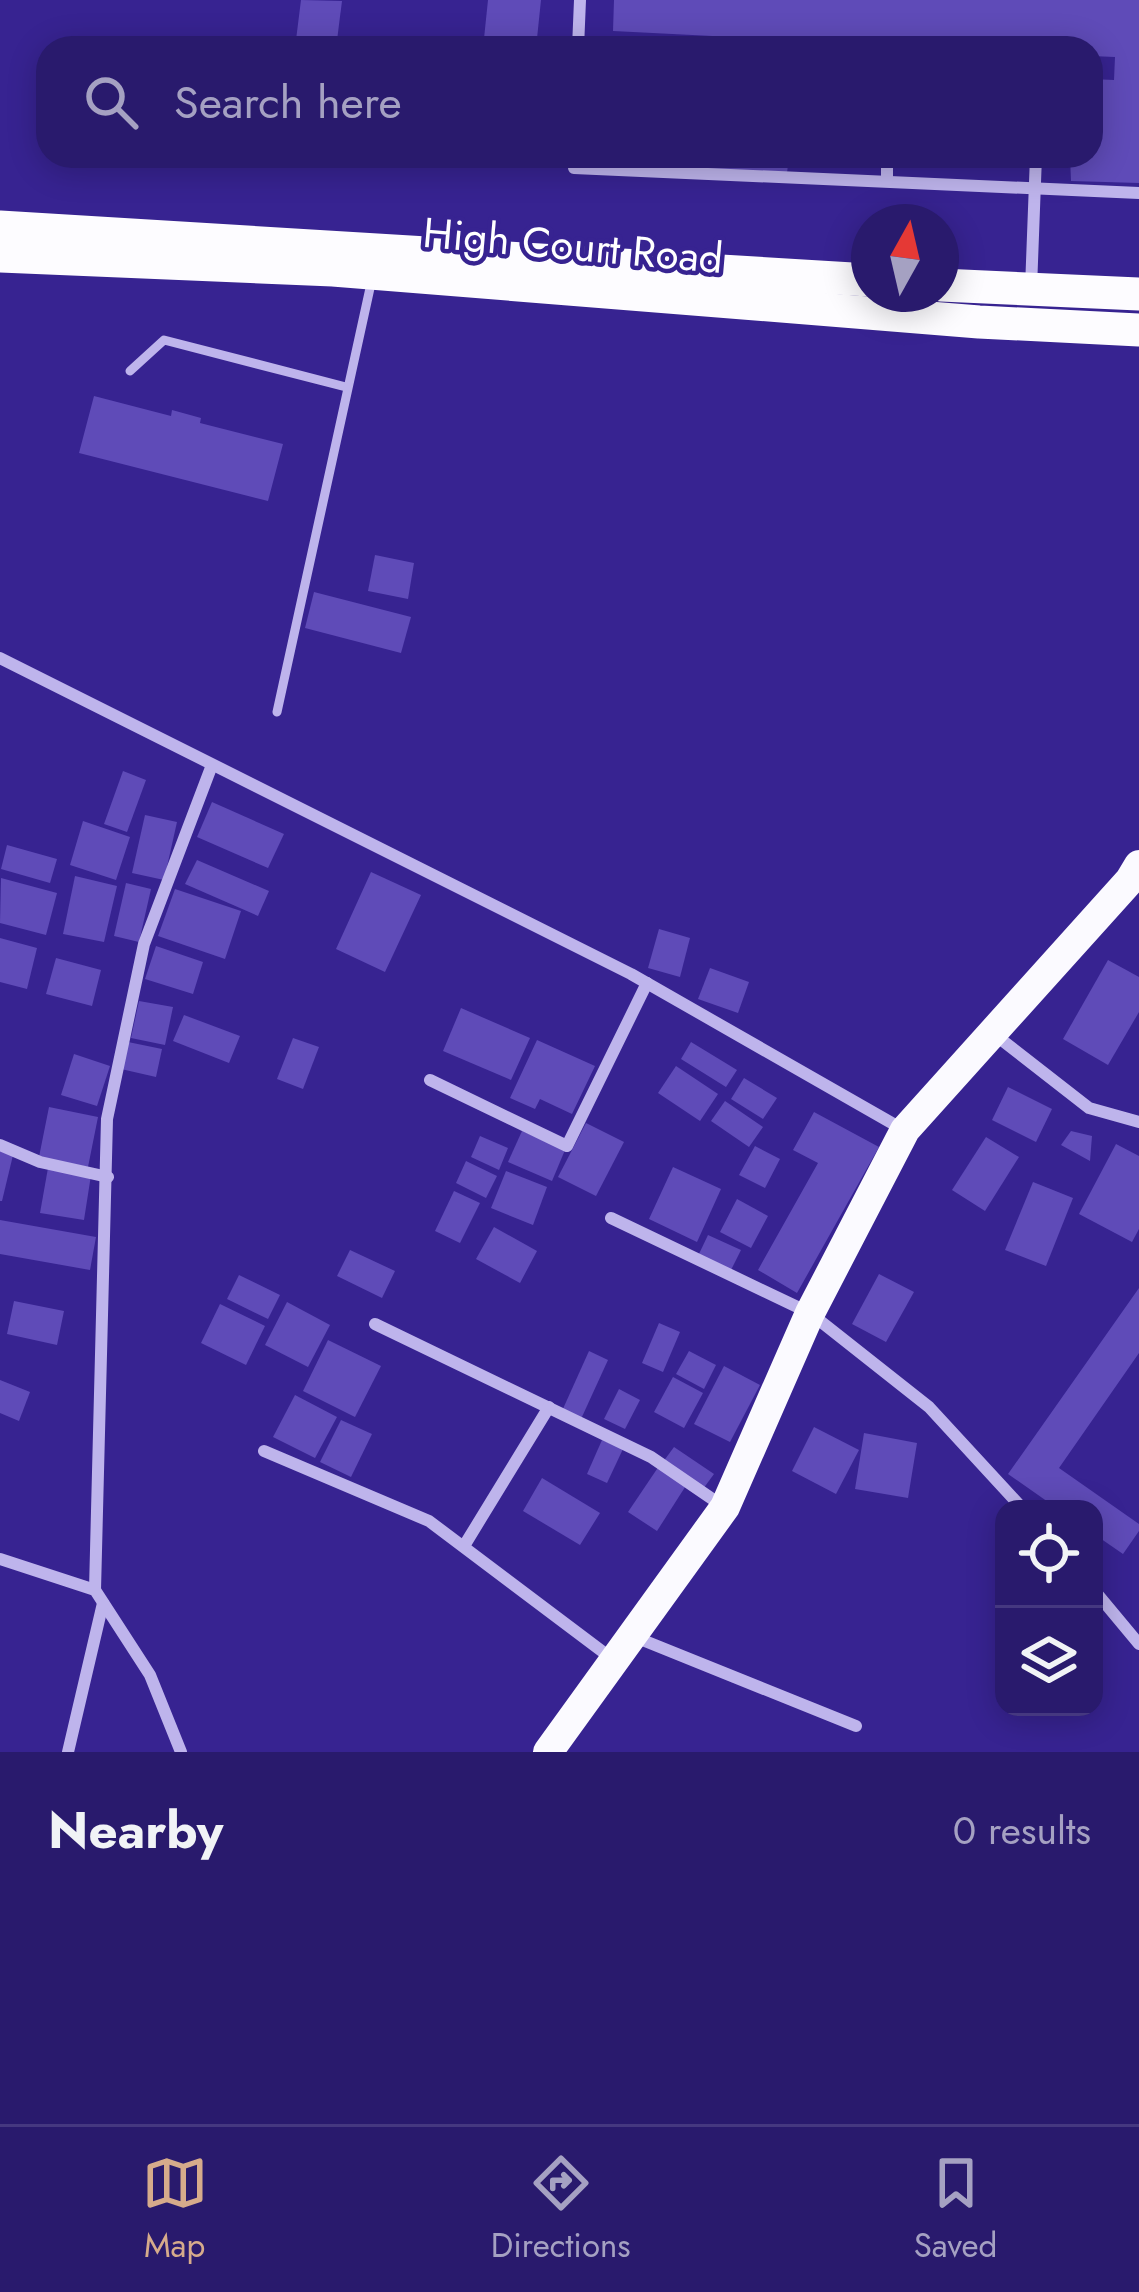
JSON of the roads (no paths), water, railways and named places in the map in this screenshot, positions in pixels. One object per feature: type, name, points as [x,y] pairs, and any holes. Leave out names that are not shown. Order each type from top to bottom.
[{"type":"highway","name":"High Court Road","points":[[0,227],[851,279]]},
{"type":"highway","name":"High Court Road","points":[[0,256],[373,274],[979,322],[1139,330]]},
{"type":"highway","points":[[959,286],[1139,294]]},
{"type":"main road","points":[[548,1752],[725,1508],[810,1313],[904,1130],[1136,874]]},
{"type":"street","points":[[578,36],[580,0]]},
{"type":"street","points":[[574,168],[1139,193]]},
{"type":"street","points":[[886,181],[887,168]]},
{"type":"street","points":[[1031,289],[1036,168]]},
{"type":"street","points":[[0,658],[647,982],[904,1130]]},
{"type":"street","points":[[68,1752],[99,1596],[107,1119],[144,944],[212,765]]},
{"type":"street","points":[[430,1080],[567,1146],[647,982]]},
{"type":"street","points":[[991,1031],[1089,1108],[1139,1122]]},
{"type":"street","points":[[0,1145],[40,1162],[108,1177]]},
{"type":"street","points":[[611,1218],[810,1313],[929,1407],[1015,1500]]},
{"type":"street","points":[[375,1324],[651,1456],[725,1508]]},
{"type":"street","points":[[464,1546],[549,1407]]},
{"type":"street","points":[[264,1451],[429,1521],[625,1649],[856,1726]]},
{"type":"street","points":[[0,1559],[99,1596],[150,1675],[181,1752]]},
{"type":"street","points":[[1103,1601],[1139,1644]]},
{"type":"lane","points":[[278,712],[373,274]]},
{"type":"lane","points":[[130,371],[164,340],[346,386]]}]
